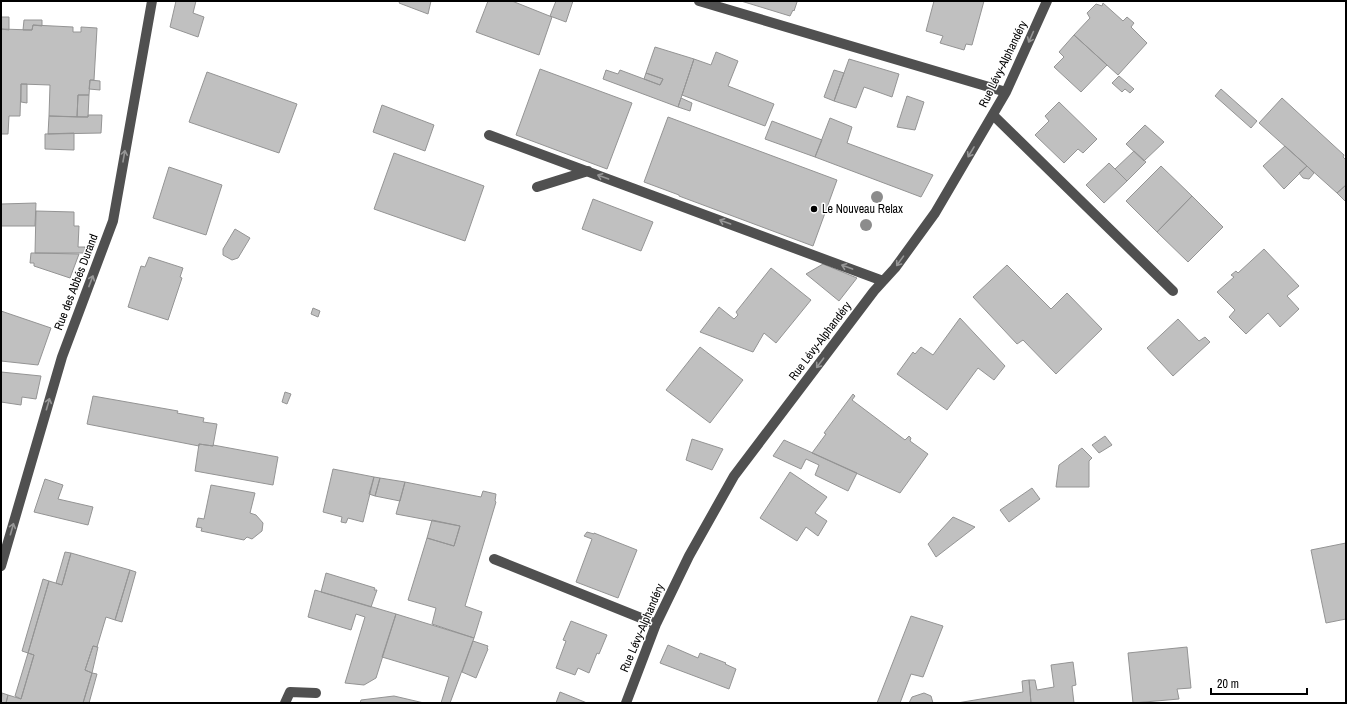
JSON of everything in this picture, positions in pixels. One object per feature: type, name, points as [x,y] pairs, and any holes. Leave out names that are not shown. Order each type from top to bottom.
[{"type":"street","name":"Rue des Abbés Durand","points":[[1,566],[62,357],[113,221],[152,1]]},
{"type":"street","points":[[699,1],[1006,92]]},
{"type":"street","name":"Rue Lévy-Alphandéry","points":[[626,703],[656,624],[689,556],[734,476],[869,297],[895,268],[935,213],[1006,92],[1047,1]]},
{"type":"street","points":[[993,115],[1173,291]]},
{"type":"street","points":[[489,135],[883,281]]},
{"type":"street","points":[[537,187],[588,171]]},
{"type":"street","points":[[494,560],[656,624]]},
{"type":"street","points":[[285,703],[290,692],[316,693]]},
{"type":"building","points":[[176,1],[196,1],[193,13],[204,17],[198,37],[170,27]]},
{"type":"building","points":[[400,1],[431,1],[428,14],[399,3]]},
{"type":"building","points":[[488,1],[512,1],[552,17],[539,55],[476,32]]},
{"type":"building","points":[[556,1],[573,1],[566,22],[550,16]]},
{"type":"building","points":[[741,1],[797,2],[794,11],[793,10],[790,16]]},
{"type":"building","points":[[934,1],[984,1],[972,45],[966,44],[964,50],[940,43],[943,36],[926,31]]},
{"type":"building","points":[[1103,3],[1123,21],[1127,17],[1134,23],[1131,27],[1147,43],[1118,75],[1074,35],[1090,18],[1087,13],[1096,4],[1102,6]]},
{"type":"building","points":[[1,17],[9,17],[9,30],[1,29]]},
{"type":"building","points":[[24,20],[42,20],[42,26],[33,25],[32,30],[23,30]]},
{"type":"building","points":[[33,25],[73,27],[73,32],[81,32],[81,27],[97,28],[94,80],[90,80],[89,95],[78,95],[77,117],[49,116],[50,85],[21,84],[20,116],[9,116],[8,134],[1,134],[1,29],[32,30]]},
{"type":"building","points":[[1074,35],[1107,65],[1081,92],[1054,67],[1064,57],[1059,52]]},
{"type":"building","points":[[655,47],[694,59],[678,107],[603,79],[606,70],[618,74],[620,70],[660,85],[663,79],[646,73]]},
{"type":"building","points":[[716,52],[738,61],[728,86],[774,104],[765,126],[682,95],[694,59],[711,65]]},
{"type":"building","points":[[849,59],[899,74],[892,97],[864,87],[856,108],[834,101]]},
{"type":"building","points":[[540,69],[632,103],[607,169],[516,135]]},
{"type":"building","points":[[834,70],[844,73],[834,101],[824,97]]},
{"type":"building","points":[[207,72],[297,104],[279,153],[189,122]]},
{"type":"building","points":[[646,73],[663,79],[660,85],[644,79]]},
{"type":"building","points":[[1119,76],[1134,89],[1130,93],[1125,89],[1122,92],[1112,83]]},
{"type":"building","points":[[90,80],[100,81],[100,90],[89,89]]},
{"type":"building","points":[[21,84],[27,84],[27,103],[21,102]]},
{"type":"building","points":[[1221,89],[1257,121],[1251,128],[1215,96]]},
{"type":"building","points":[[78,95],[89,95],[88,117],[77,117]]},
{"type":"building","points":[[907,96],[924,102],[915,130],[897,127]]},
{"type":"building","points":[[681,98],[692,103],[690,111],[678,107]]},
{"type":"building","points":[[1282,98],[1344,155],[1343,157],[1346,160],[1346,185],[1337,193],[1259,123]]},
{"type":"building","points":[[1059,102],[1097,139],[1083,153],[1078,149],[1064,163],[1035,135],[1049,121],[1045,116]]},
{"type":"building","points":[[382,105],[434,125],[425,151],[373,132]]},
{"type":"building","points":[[88,115],[102,115],[101,133],[48,134],[49,116],[88,117]]},
{"type":"building","points":[[668,117],[837,180],[813,246],[644,182]]},
{"type":"building","points":[[830,118],[852,127],[847,143],[933,175],[921,197],[815,157]]},
{"type":"building","points":[[772,121],[822,140],[815,157],[765,139]]},
{"type":"building","points":[[1145,125],[1164,142],[1144,161],[1126,144]]},
{"type":"building","points":[[74,133],[74,150],[45,149],[45,134]]},
{"type":"building","points":[[1285,146],[1307,166],[1284,189],[1263,166]]},
{"type":"building","points":[[1134,151],[1146,162],[1127,181],[1115,169]]},
{"type":"building","points":[[394,153],[484,186],[465,241],[374,209]]},
{"type":"building","points":[[1109,163],[1127,181],[1104,203],[1086,185]]},
{"type":"building","points":[[1161,166],[1192,196],[1157,232],[1126,201]]},
{"type":"building","points":[[1307,166],[1314,173],[1309,179],[1303,178],[1299,173]]},
{"type":"building","points":[[169,167],[222,185],[206,235],[153,218]]},
{"type":"building","points":[[1346,185],[1346,202],[1337,193]]},
{"type":"building","points":[[1192,196],[1223,227],[1188,262],[1157,232]]},
{"type":"building","points":[[593,199],[653,222],[641,251],[582,229]]},
{"type":"building","points":[[36,203],[35,226],[1,226],[1,204]]},
{"type":"building","points":[[36,211],[74,212],[74,226],[79,226],[78,247],[85,247],[84,253],[35,253]]},
{"type":"building","points":[[235,229],[250,238],[238,258],[232,260],[223,255],[223,249]]},
{"type":"building","points":[[1264,249],[1299,286],[1287,296],[1299,309],[1280,327],[1268,313],[1246,334],[1229,317],[1235,310],[1217,292],[1234,277],[1231,275],[1236,271],[1238,273]]},
{"type":"building","points":[[31,253],[79,254],[70,278],[34,266],[34,263],[30,263]]},
{"type":"building","points":[[149,257],[183,268],[180,277],[182,278],[168,320],[128,307],[141,266],[145,267]]},
{"type":"building","points":[[823,264],[857,278],[839,301],[806,274]]},
{"type":"building","points":[[1007,265],[1051,309],[1067,293],[1102,329],[1056,374],[1023,340],[1017,344],[973,297]]},
{"type":"building","points":[[771,268],[811,300],[776,343],[764,333],[753,352],[700,332],[719,307],[734,319],[738,315],[736,312]]},
{"type":"building","points":[[313,308],[320,311],[318,317],[311,314]]},
{"type":"building","points":[[1,311],[51,328],[38,365],[1,361]]},
{"type":"building","points":[[960,318],[1005,366],[994,380],[978,368],[947,410],[897,374],[913,352],[915,354],[921,347],[933,355]]},
{"type":"building","points":[[1178,319],[1199,341],[1205,337],[1210,342],[1173,376],[1147,348]]},
{"type":"building","points":[[700,347],[743,380],[710,423],[666,390]]},
{"type":"building","points":[[1,372],[41,376],[36,399],[22,397],[21,405],[1,402]]},
{"type":"building","points":[[285,392],[291,394],[287,404],[282,402]]},
{"type":"building","points":[[853,394],[855,396],[852,400],[905,440],[909,436],[911,438],[910,441],[928,454],[900,493],[812,453],[826,434],[824,433]]},
{"type":"building","points":[[93,396],[178,411],[177,413],[204,418],[203,422],[217,424],[213,446],[199,444],[199,446],[87,424]]},
{"type":"building","points":[[1105,436],[1112,445],[1099,453],[1092,445]]},
{"type":"building","points":[[692,439],[723,449],[712,470],[686,460]]},
{"type":"building","points":[[784,440],[857,473],[848,491],[815,475],[819,465],[806,459],[801,469],[773,456]]},
{"type":"building","points":[[199,444],[213,445],[278,457],[273,485],[195,471]]},
{"type":"building","points":[[1082,448],[1092,458],[1089,461],[1089,487],[1056,487],[1059,465]]},
{"type":"building","points":[[333,469],[374,477],[363,522],[348,518],[346,523],[341,522],[342,517],[323,512]]},
{"type":"building","points":[[790,472],[827,497],[815,513],[827,521],[818,536],[806,527],[797,541],[760,518]]},
{"type":"building","points":[[374,477],[380,478],[375,496],[369,494]]},
{"type":"building","points":[[380,478],[405,482],[400,501],[375,496]]},
{"type":"building","points":[[45,479],[63,485],[58,499],[93,507],[88,525],[34,512]]},
{"type":"building","points":[[405,482],[481,497],[483,491],[496,494],[496,502],[465,606],[482,612],[474,638],[432,624],[436,608],[408,600],[427,538],[454,546],[460,526],[396,514]]},
{"type":"building","points":[[211,485],[255,493],[250,513],[256,515],[263,523],[262,531],[252,539],[247,537],[244,540],[201,531],[202,528],[196,527],[198,518],[204,519]]},
{"type":"building","points":[[1032,488],[1040,499],[1009,522],[1000,510]]},
{"type":"building","points":[[953,517],[975,527],[936,557],[928,544]]},
{"type":"building","points":[[432,520],[460,526],[454,546],[427,538]]},
{"type":"building","points":[[587,532],[594,533],[637,550],[618,598],[576,582],[592,539],[584,536]]},
{"type":"building","points":[[1346,543],[1346,619],[1326,623],[1311,550]]},
{"type":"building","points":[[65,552],[71,553],[62,585],[56,583]]},
{"type":"building","points":[[71,553],[130,570],[115,620],[106,617],[97,647],[93,646],[85,670],[92,673],[83,703],[6,703],[8,695],[21,699],[34,655],[28,653],[49,581],[62,585]]},
{"type":"building","points":[[130,570],[136,572],[122,622],[115,620]]},
{"type":"building","points":[[326,573],[375,588],[374,590],[377,590],[371,607],[321,592]]},
{"type":"building","points":[[43,579],[49,581],[28,653],[22,651]]},
{"type":"building","points":[[315,590],[396,614],[376,678],[364,685],[345,683],[365,617],[356,614],[351,630],[308,617]]},
{"type":"building","points":[[396,614],[474,638],[450,703],[441,703],[449,677],[382,657]]},
{"type":"building","points":[[911,616],[943,626],[923,677],[911,674],[900,703],[877,703]]},
{"type":"building","points":[[571,621],[607,635],[599,654],[597,653],[589,673],[578,668],[575,675],[556,668],[566,641],[563,640]]},
{"type":"building","points":[[473,641],[488,646],[476,678],[462,672]]},
{"type":"building","points":[[668,645],[698,658],[700,653],[726,663],[725,664],[736,669],[729,689],[660,663]]},
{"type":"building","points":[[93,646],[98,647],[92,673],[85,670]]},
{"type":"building","points":[[1187,647],[1191,688],[1177,689],[1179,699],[1133,703],[1128,653]]},
{"type":"building","points":[[28,653],[34,655],[21,699],[15,696]]},
{"type":"building","points":[[1073,662],[1076,685],[1072,686],[1074,703],[1031,703],[1029,680],[1035,680],[1037,690],[1054,687],[1051,665]]},
{"type":"building","points":[[92,673],[97,674],[89,703],[83,703]]},
{"type":"building","points":[[1029,680],[1031,703],[957,703],[1023,692],[1022,681]]},
{"type":"building","points":[[560,692],[587,703],[556,703]]},
{"type":"building","points":[[2,693],[8,695],[6,703],[1,703]]},
{"type":"building","points":[[924,693],[931,696],[933,703],[909,703],[912,697]]},
{"type":"building","points":[[394,696],[424,703],[360,703],[361,700]]},
{"type":"place","name":"Le Nouveau Relax","points":[[814,209]]}]
